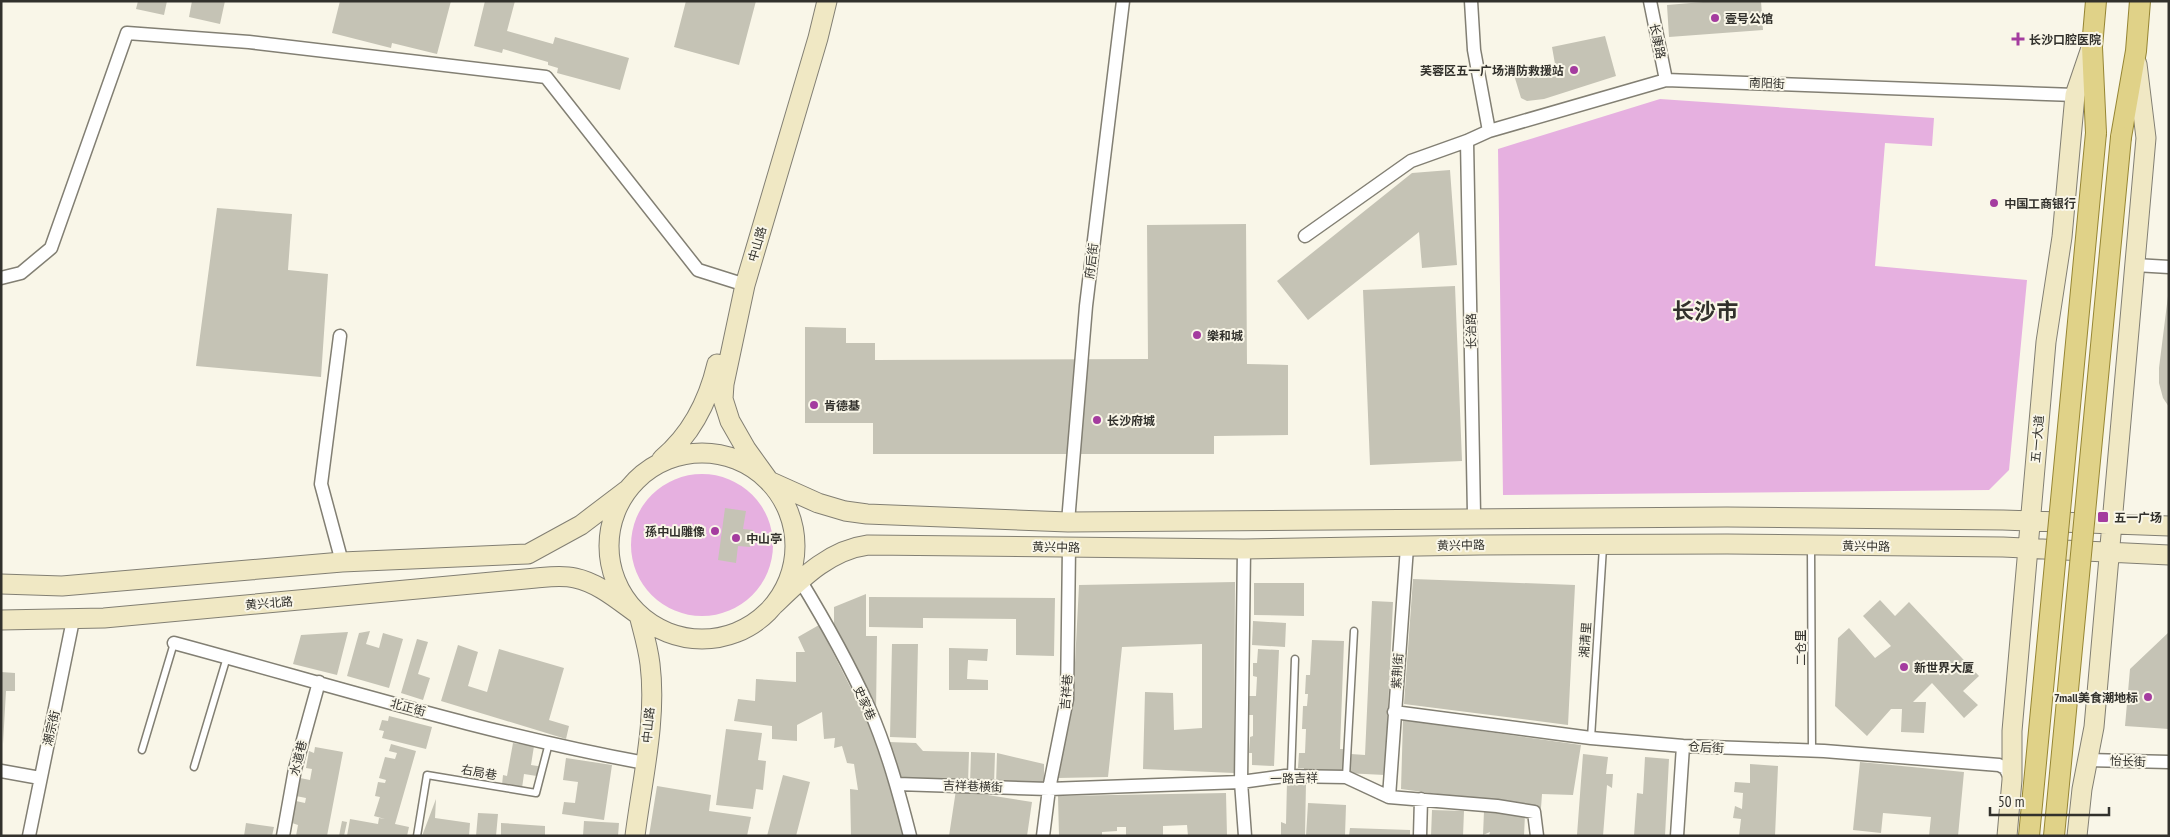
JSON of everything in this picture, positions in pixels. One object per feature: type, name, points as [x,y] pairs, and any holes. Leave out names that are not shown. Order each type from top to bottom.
[{"type":"main road","name":"中山路","points":[[654,466],[690,430],[707,398],[717,366],[736,282],[808,35],[816,1]]},
{"type":"main road","name":"中山路","points":[[774,605],[782,594],[792,568],[794,537],[786,506],[746,449],[730,421],[723,399],[724,384],[746,285],[827,1]]},
{"type":"main road","name":"五一大道","points":[[2029,836],[2096,133],[2092,47],[2096,1]]},
{"type":"main road","points":[[2054,836],[2121,137],[2136,51],[2140,1]]},
{"type":"main road","name":"五一大道","points":[[2007,836],[2012,780],[2012,731],[2046,342],[2062,237],[2075,95],[2092,47]]},
{"type":"main road","points":[[2077,836],[2082,789],[2094,727],[2146,138],[2136,51]]},
{"type":"main road","points":[[1,584],[62,586],[342,562],[528,554],[581,525],[627,490],[639,476],[670,458],[687,453],[714,453],[739,460],[769,480]]},
{"type":"main road","name":"黄兴中路","points":[[769,480],[818,504],[857,512],[1068,522],[1728,517],[2030,521],[2169,526]]},
{"type":"main road","points":[[627,490],[613,516],[608,547],[614,576],[620,590],[639,615]]},
{"type":"main road","name":"黄兴中路","points":[[639,615],[661,630],[674,635],[708,639],[728,636],[764,615],[800,580],[836,554],[853,547],[868,545],[1244,549],[1603,544],[1811,545],[2027,548],[2169,555]]},
{"type":"main road","name":"黄兴北路","points":[[1,620],[73,620],[536,578],[574,578],[585,581],[609,594],[639,615]]},
{"type":"main road","name":"中山路","points":[[635,836],[645,763],[651,678],[647,648],[639,615]]},
{"type":"street","name":"府后街","points":[[1068,522],[1086,306],[1123,1]]},
{"type":"street","points":[[1471,1],[1474,50],[1489,131]]},
{"type":"street","name":"长康路","points":[[1650,1],[1666,80]]},
{"type":"street","points":[[1,278],[21,273],[51,248],[127,33],[249,42],[546,77],[698,270],[736,282]]},
{"type":"street","name":"南阳街","points":[[1305,236],[1411,160],[1467,141],[1489,131],[1666,80],[2075,95]]},
{"type":"street","name":"长治路","points":[[1467,141],[1474,514],[1480,518]]},
{"type":"street","points":[[2135,265],[2169,267]]},
{"type":"street","points":[[340,336],[321,484],[342,562]]},
{"type":"street","name":"紫荆街","points":[[1389,796],[1406,546]]},
{"type":"street","name":"吉祥巷","points":[[1043,836],[1049,789],[1068,699],[1068,547]]},
{"type":"street","points":[[1244,549],[1241,782],[1245,836]]},
{"type":"street","name":"史家巷","points":[[800,580],[828,627],[869,709],[896,784],[910,836]]},
{"type":"street","name":"潮宗街","points":[[28,836],[73,620]]},
{"type":"street","name":"北正街","points":[[174,643],[549,743],[645,763]]},
{"type":"street","name":"水道巷","points":[[283,836],[295,769],[319,682]]},
{"type":"street","name":"仓后街","points":[[1394,712],[1591,738],[1683,746],[1812,751],[1999,765],[2005,768],[2012,780]]},
{"type":"street","points":[[1676,836],[1683,746]]},
{"type":"street","name":"怡长街","points":[[2087,760],[2169,762]]},
{"type":"street","points":[[1,771],[40,778]]},
{"type":"street","name":"一路吉祥","points":[[1049,789],[1241,782],[1292,776],[1346,777],[1389,796],[1534,812],[1537,836]]},
{"type":"street","name":"吉祥巷横街","points":[[896,784],[1049,789]]},
{"type":"street","points":[[1420,836],[1421,799]]},
{"type":"lane","name":"湘清里","points":[[1591,738],[1603,544]]},
{"type":"lane","name":"二仓里","points":[[1811,545],[1812,751]]},
{"type":"lane","points":[[1346,777],[1354,631]]},
{"type":"lane","points":[[142,750],[174,643]]},
{"type":"lane","points":[[194,767],[227,657]]},
{"type":"lane","points":[[1292,776],[1296,659]]},
{"type":"lane","name":"右局巷","points":[[417,836],[427,775],[536,794],[549,743]]},
{"type":"shaded area","points":[[1660,99],[1934,118],[1932,146],[1885,143],[1875,266],[2027,280],[2009,470],[1989,490],[1503,495],[1498,149]]},
{"type":"shaded area","points":[[702,474],[716,475],[729,479],[752,495],[768,518],[772,531],[772,559],[768,572],[752,595],[729,611],[716,615],[702,616],[688,615],[675,611],[652,595],[636,572],[632,559],[631,545],[632,531],[636,518],[652,495],[675,479],[688,475]]},
{"type":"building","points":[[138,1],[167,1],[164,15],[136,9]]},
{"type":"building","points":[[192,1],[225,1],[220,24],[189,17]]},
{"type":"building","points":[[340,1],[451,1],[437,54],[392,43],[391,48],[332,33]]},
{"type":"building","points":[[485,1],[515,1],[507,31],[553,44],[555,37],[629,58],[620,90],[557,73],[558,68],[548,65],[548,62],[503,49],[502,53],[474,46]]},
{"type":"building","points":[[686,1],[756,1],[739,65],[674,47]]},
{"type":"building","name":"壹号公馆","points":[[1715,1],[1761,1],[1763,30],[1669,37],[1667,5]]},
{"type":"building","name":"芙蓉区五一广场消防救援站","points":[[1605,36],[1616,76],[1544,99],[1527,101],[1521,98],[1514,75],[1555,64],[1552,47]]},
{"type":"building","points":[[1450,170],[1457,265],[1422,268],[1419,232],[1308,320],[1277,281],[1412,173]]},
{"type":"building","points":[[217,208],[292,214],[288,270],[328,274],[321,377],[196,366]]},
{"type":"building","name":"樂和城","points":[[1246,224],[1247,364],[1288,365],[1288,435],[1214,436],[1214,454],[873,454],[873,423],[805,423],[805,327],[846,328],[846,343],[875,343],[875,360],[1148,359],[1147,225]]},
{"type":"building","points":[[1455,286],[1462,461],[1370,465],[1363,290]]},
{"type":"building","points":[[2168,296],[2169,407],[2163,398],[2159,383],[2159,368]]},
{"type":"building","name":"中山亭","points":[[725,508],[746,511],[743,529],[753,530],[750,547],[738,546],[736,563],[718,560]]},
{"type":"building","points":[[1413,579],[1575,585],[1568,725],[1404,704]]},
{"type":"building","points":[[1235,582],[1234,773],[1143,769],[1145,692],[1173,693],[1174,730],[1202,728],[1202,644],[1122,647],[1108,777],[1058,778],[1073,702],[1079,585]]},
{"type":"building","points":[[1254,583],[1304,583],[1304,616],[1254,615]]},
{"type":"building","points":[[866,594],[866,636],[877,636],[876,713],[834,628],[834,607]]},
{"type":"building","points":[[869,597],[1055,598],[1054,656],[1016,655],[1016,619],[923,618],[923,628],[869,627]]},
{"type":"building","name":"新世界大厦","points":[[1880,600],[1895,616],[1909,602],[1979,676],[1963,691],[1978,705],[1964,718],[1932,683],[1913,702],[1926,702],[1924,733],[1901,732],[1902,709],[1891,709],[1867,736],[1835,706],[1838,638],[1849,628],[1875,658],[1891,646],[1863,616]]},
{"type":"building","points":[[1372,601],[1393,602],[1385,775],[1304,771],[1304,768],[1298,768],[1299,753],[1305,753],[1306,729],[1302,729],[1303,706],[1307,706],[1308,694],[1305,694],[1306,675],[1310,675],[1312,640],[1344,641],[1340,749],[1351,749],[1351,754],[1365,755]]},
{"type":"building","points":[[1253,621],[1286,623],[1285,647],[1252,645]]},
{"type":"building","points":[[819,625],[870,726],[904,836],[851,835],[850,789],[858,790],[854,764],[847,763],[842,746],[834,748],[835,738],[824,739],[822,712],[797,725],[797,741],[772,739],[772,726],[734,721],[738,699],[755,701],[756,679],[796,682],[796,652],[805,652],[798,637]]},
{"type":"building","points":[[370,631],[366,644],[379,648],[383,633],[403,639],[389,688],[347,676],[359,633]]},
{"type":"building","points":[[348,632],[337,675],[293,664],[301,635]]},
{"type":"building","name":"7mall美食潮地标","points":[[2169,632],[2169,729],[2125,726],[2130,669]]},
{"type":"building","points":[[417,639],[428,642],[418,674],[430,678],[423,700],[401,693]]},
{"type":"building","points":[[892,644],[918,644],[916,738],[890,737]]},
{"type":"building","points":[[458,645],[478,652],[468,686],[487,692],[499,649],[564,668],[549,720],[569,726],[566,739],[441,701]]},
{"type":"building","points":[[949,648],[988,649],[987,661],[968,660],[967,679],[988,680],[988,690],[949,690]]},
{"type":"building","points":[[1258,649],[1279,650],[1274,766],[1252,765],[1252,753],[1249,753],[1250,737],[1253,736],[1253,715],[1249,715],[1249,696],[1256,696],[1257,677],[1253,676],[1253,663],[1257,663]]},
{"type":"building","points":[[1,672],[15,673],[15,691],[6,691],[3,744]]},
{"type":"building","points":[[389,716],[432,727],[426,749],[382,738],[384,731],[379,730],[382,720],[388,721]]},
{"type":"building","points":[[1403,720],[1581,745],[1573,795],[1542,794],[1541,808],[1401,789]]},
{"type":"building","points":[[726,729],[762,733],[758,760],[766,761],[763,790],[756,789],[753,809],[716,805]]},
{"type":"building","points":[[889,742],[916,743],[923,751],[969,752],[968,784],[900,782]]},
{"type":"building","points":[[513,743],[534,746],[531,765],[544,767],[543,777],[524,774],[522,788],[502,785],[503,775],[507,776]]},
{"type":"building","points":[[391,744],[416,751],[395,824],[409,827],[407,836],[347,836],[350,819],[378,824],[379,818],[385,819],[374,816],[380,797],[375,796],[378,782],[385,783],[386,780],[379,778],[385,757],[395,759],[397,753],[389,751]]},
{"type":"building","points":[[315,747],[343,752],[327,836],[296,836],[298,825],[292,823],[296,801],[305,803],[306,798],[296,796],[300,778],[310,780],[312,769],[306,768],[309,751],[314,753]]},
{"type":"building","points":[[971,752],[995,753],[994,785],[970,784]]},
{"type":"building","points":[[997,753],[1044,764],[1044,786],[996,785]]},
{"type":"building","points":[[1583,754],[1608,757],[1606,774],[1613,774],[1612,788],[1607,785],[1603,836],[1577,835]]},
{"type":"building","points":[[1645,757],[1669,759],[1665,836],[1634,836],[1637,793],[1643,794]]},
{"type":"building","points":[[566,758],[612,765],[604,820],[562,814],[564,802],[575,803],[578,782],[563,780]]},
{"type":"building","points":[[1860,762],[1964,772],[1958,836],[1929,836],[1931,817],[1883,813],[1881,833],[1853,830]]},
{"type":"building","points":[[1750,764],[1778,766],[1775,836],[1739,836],[1741,819],[1733,818],[1735,806],[1742,809],[1743,793],[1734,792],[1735,782],[1750,783]]},
{"type":"building","points":[[783,775],[810,782],[796,836],[767,836]]},
{"type":"building","points":[[1287,781],[1306,782],[1305,836],[1281,836],[1281,822],[1286,824]]},
{"type":"building","points":[[657,786],[711,795],[709,811],[751,817],[747,836],[649,836]]},
{"type":"building","points":[[956,790],[1032,802],[1027,836],[949,836]]},
{"type":"building","points":[[1226,793],[1227,836],[1188,836],[1187,825],[1163,826],[1163,836],[1126,836],[1126,827],[1117,827],[1117,831],[1102,832],[1102,836],[1059,836],[1058,796]]},
{"type":"building","points":[[436,799],[435,818],[470,823],[469,836],[422,836]]},
{"type":"building","points":[[1308,803],[1346,805],[1345,836],[1306,836]]},
{"type":"building","points":[[1432,810],[1464,811],[1463,836],[1431,836]]},
{"type":"building","points":[[1484,811],[1525,814],[1524,836],[1489,836],[1490,832],[1483,835]]},
{"type":"building","points":[[478,813],[498,814],[496,836],[476,836]]},
{"type":"building","points":[[342,821],[347,822],[344,836],[339,836]]},
{"type":"building","points":[[584,821],[619,823],[618,836],[583,836]]},
{"type":"building","points":[[246,823],[274,827],[272,836],[244,836]]},
{"type":"building","points":[[501,823],[545,826],[545,836],[501,836]]},
{"type":"building","points":[[1350,828],[1410,830],[1410,836],[1349,836]]},
{"type":"place","name":"壹号公馆","points":[[1715,18]]},
{"type":"place","name":"长沙口腔医院","points":[[2018,39]]},
{"type":"place","name":"芙蓉区五一广场消防救援站","points":[[1574,70]]},
{"type":"place","name":"中国工商银行","points":[[1994,203]]},
{"type":"place","name":"樂和城","points":[[1197,335]]},
{"type":"place","name":"肯德基","points":[[814,405]]},
{"type":"place","name":"长沙府城","points":[[1097,420]]},
{"type":"place","name":"五一广场","points":[[2103,517]]},
{"type":"place","name":"孫中山雕像","points":[[715,531]]},
{"type":"place","name":"中山亭","points":[[736,538]]},
{"type":"place","name":"新世界大厦","points":[[1904,667]]},
{"type":"place","name":"7mall美食潮地标","points":[[2148,697]]},
{"type":"district","name":"长沙市","points":[[1705,311]]}]
